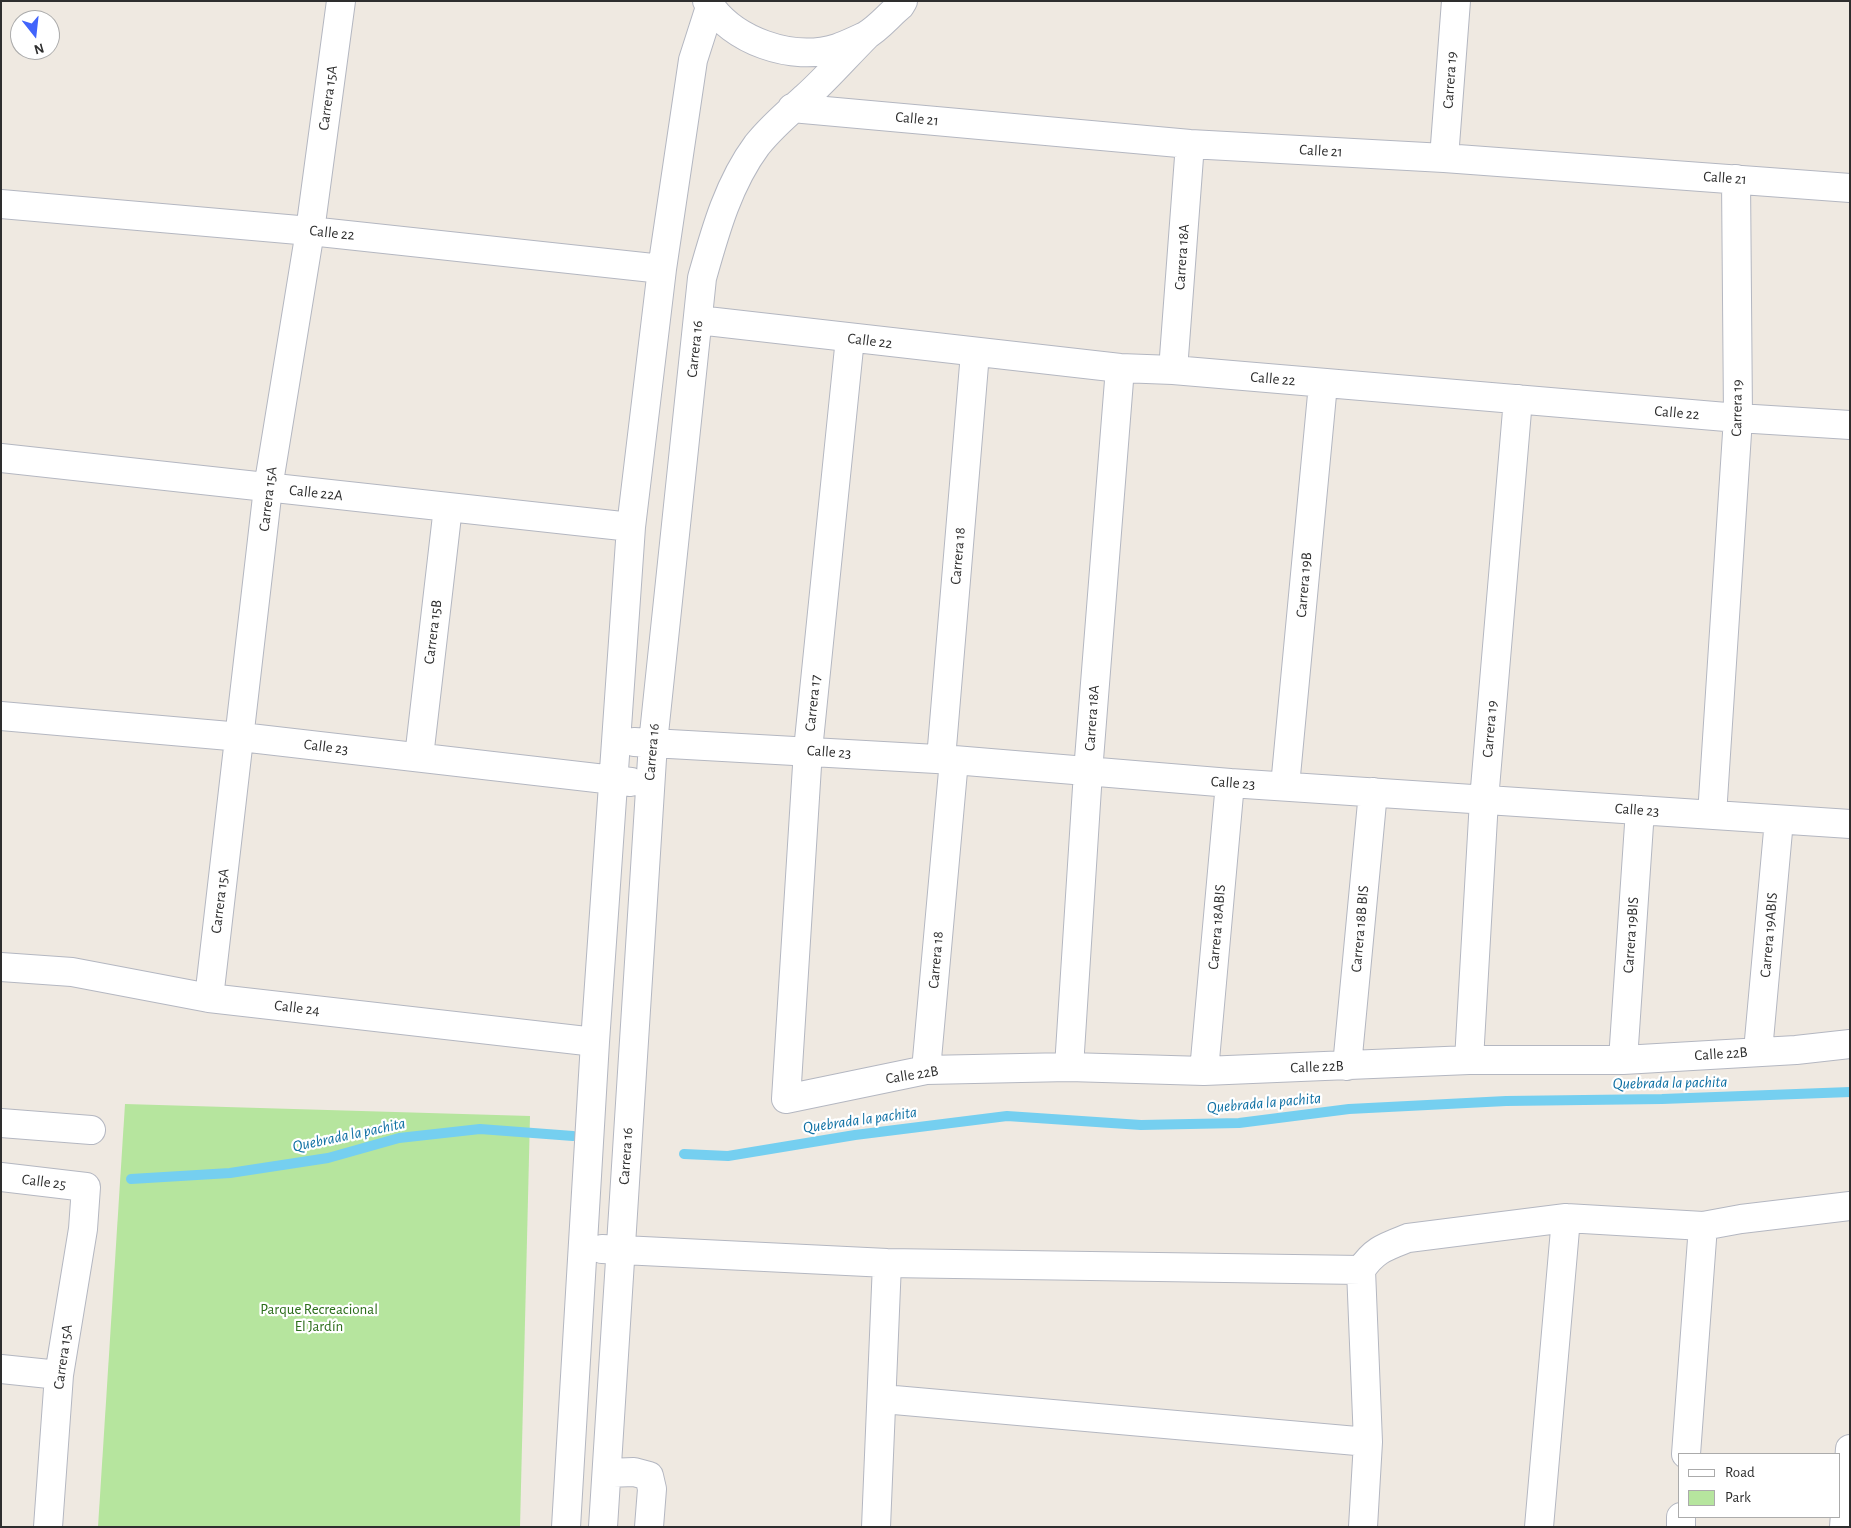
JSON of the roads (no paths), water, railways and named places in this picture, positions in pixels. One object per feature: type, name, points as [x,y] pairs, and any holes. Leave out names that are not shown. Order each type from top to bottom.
[{"type":"street","name":"Carrera 15A","points":[[209,998],[268,488],[310,231],[341,1]]},
{"type":"street","points":[[566,1527],[595,1042],[631,527],[662,269],[693,60],[708,4],[736,31],[767,46],[801,52],[836,48],[867,35],[900,6],[903,1]]},
{"type":"street","name":"Carrera 19","points":[[1444,158],[1456,1]]},
{"type":"street","name":"Carrera 16","points":[[603,1527],[653,743],[702,278],[717,226],[735,182],[756,147],[780,118],[806,97],[867,35]]},
{"type":"street","name":"Calle 21","points":[[792,108],[1190,144],[1444,158],[1850,188]]},
{"type":"street","name":"Carrera 18A","points":[[1173,370],[1190,144]]},
{"type":"street","name":"Carrera 19","points":[[1712,816],[1738,418],[1736,179]]},
{"type":"street","name":"Calle 22","points":[[1,204],[310,231],[662,269]]},
{"type":"street","name":"Calle 22","points":[[698,320],[1120,368],[1173,370],[1738,418],[1850,425]]},
{"type":"street","name":"Carrera 17","points":[[786,1099],[808,750],[850,338]]},
{"type":"street","name":"Carrera 18","points":[[926,1070],[975,353]]},
{"type":"street","name":"Carrera 18A","points":[[1069,1067],[1088,772],[1120,368]]},
{"type":"street","name":"Carrera 19B","points":[[1285,786],[1322,384]]},
{"type":"street","name":"Carrera 19","points":[[1469,1060],[1484,800],[1518,399]]},
{"type":"street","name":"Calle 22A","points":[[1,458],[631,527]]},
{"type":"street","name":"Carrera 15B","points":[[419,758],[448,507]]},
{"type":"street","name":"Calle 23","points":[[1,716],[240,737],[650,784]]},
{"type":"street","name":"Calle 23","points":[[617,741],[808,750],[1230,783],[1850,824]]},
{"type":"street","name":"Carrera 18ABIS","points":[[1204,1071],[1230,783]]},
{"type":"street","name":"Carrera 18B BIS","points":[[1347,1066],[1373,792]]},
{"type":"street","name":"Carrera 19BIS","points":[[1623,1060],[1640,810]]},
{"type":"street","name":"Carrera 19ABIS","points":[[1758,1051],[1779,820]]},
{"type":"street","name":"Calle 24","points":[[1,967],[72,972],[209,998],[595,1042]]},
{"type":"street","name":"Calle 22B","points":[[786,1099],[926,1070],[1069,1067],[1204,1071],[1469,1060],[1623,1060],[1796,1050],[1850,1044]]},
{"type":"street","points":[[1,1124],[91,1130]]},
{"type":"street","name":"Calle 25","points":[[1,1177],[86,1188]]},
{"type":"street","name":"Carrera 15A","points":[[48,1527],[59,1375],[83,1228],[86,1188]]},
{"type":"street","points":[[1363,1527],[1368,1442],[1361,1270],[1371,1256],[1384,1247],[1408,1238],[1566,1218],[1703,1226],[1741,1219],[1850,1206]]},
{"type":"street","points":[[1539,1527],[1566,1218]]},
{"type":"street","points":[[1686,1453],[1703,1226]]},
{"type":"street","points":[[582,1248],[887,1263],[1361,1270]]},
{"type":"street","points":[[876,1527],[883,1399],[887,1263]]},
{"type":"street","points":[[1,1370],[59,1375]]},
{"type":"street","points":[[883,1399],[1368,1442]]},
{"type":"street","points":[[1844,1527],[1850,1449]]},
{"type":"street","points":[[607,1473],[634,1472],[648,1476],[652,1489],[650,1527]]},
{"type":"waterway","name":"Quebrada la pachita","points":[[684,1154],[728,1156],[855,1135],[1007,1116],[1141,1125],[1239,1123],[1349,1109],[1506,1101],[1662,1099],[1850,1092]]},
{"type":"waterway","name":"Quebrada la pachita","points":[[131,1179],[230,1173],[328,1158],[399,1138],[480,1129],[573,1136]]},
{"type":"park label","name":"Parque Recreacional El Jardín","points":[[319,1318]]}]
